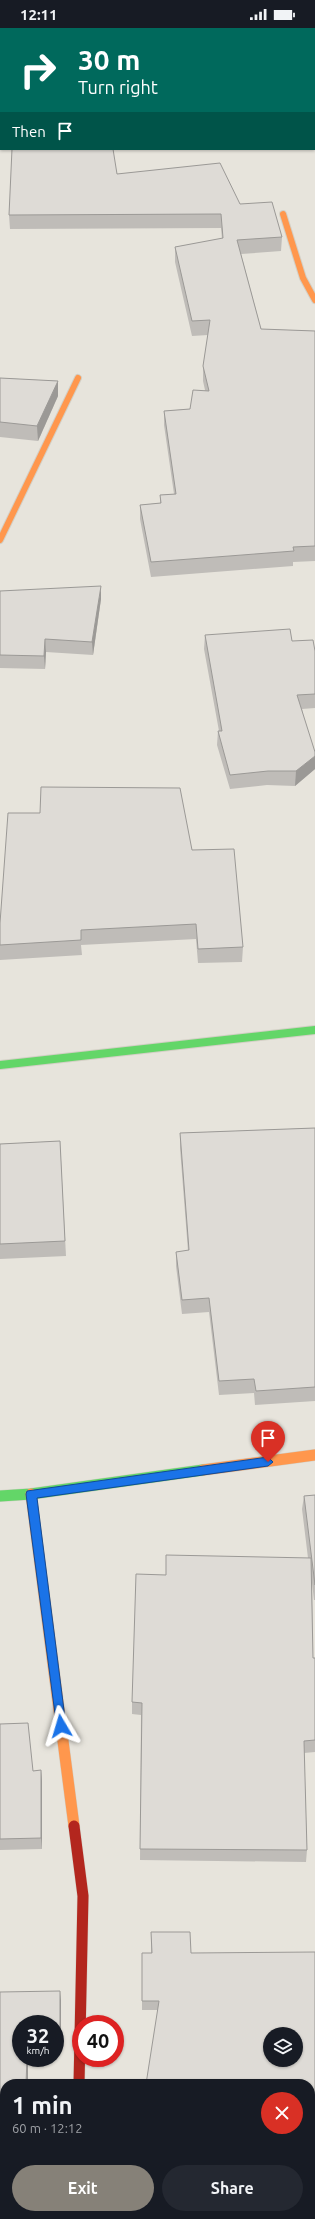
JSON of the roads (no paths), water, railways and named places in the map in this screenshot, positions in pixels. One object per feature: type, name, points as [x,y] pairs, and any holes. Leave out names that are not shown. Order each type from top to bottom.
[{"type":"street","points":[[283,214],[303,278],[315,300]]},
{"type":"street","points":[[0,540],[78,378]]},
{"type":"street","points":[[0,1065],[315,1030]]},
{"type":"street","points":[[0,1496],[31,1494],[315,1455]]},
{"type":"street","points":[[31,1494],[83,1896],[79,2079]]}]
